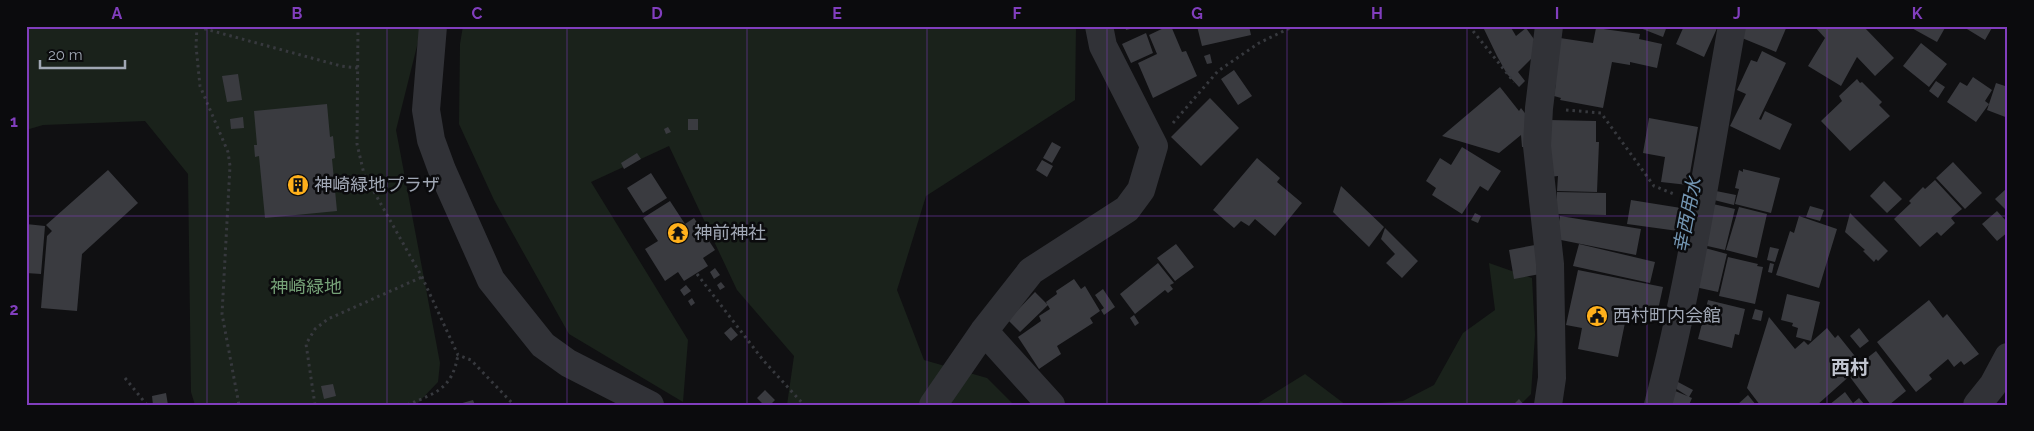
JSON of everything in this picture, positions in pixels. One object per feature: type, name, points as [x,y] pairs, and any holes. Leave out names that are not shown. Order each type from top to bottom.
[{"type":"street","points":[[433,26],[426,110],[431,140],[442,170],[491,280],[543,345],[568,363],[650,405]]},
{"type":"street","points":[[933,405],[984,331],[1031,271],[1127,209],[1141,190],[1154,146],[1103,46],[1099,26]]},
{"type":"street","points":[[1548,405],[1552,378],[1550,264],[1537,146],[1539,108],[1550,26]]},
{"type":"street","points":[[1658,405],[1669,362],[1701,203],[1732,26]]},
{"type":"street","points":[[984,331],[1051,405]]},
{"type":"street","points":[[1977,405],[1993,385],[2008,357]]},
{"type":"path","points":[[358,26],[357,144],[364,174],[422,277],[458,355],[450,380],[442,389],[407,405]]},
{"type":"path","points":[[1154,146],[1218,71],[1259,43],[1294,26]]},
{"type":"path","points":[[1469,26],[1501,68],[1539,108],[1601,113],[1654,186],[1680,197]]},
{"type":"path","points":[[239,405],[222,314],[230,166],[228,152],[200,86],[196,46],[198,27],[341,66],[358,68]]},
{"type":"path","points":[[698,274],[763,360],[804,405]]},
{"type":"path","points":[[315,405],[306,344],[315,329],[328,319],[422,277]]},
{"type":"path","points":[[458,355],[471,360],[514,405]]},
{"type":"path","points":[[125,378],[147,405]]},
{"type":"green space","name":"神崎緑地","points":[[26,26],[422,26],[396,130],[440,363],[438,382],[416,405],[195,405],[191,392],[188,174],[145,121],[43,125],[26,130]]},
{"type":"green space","points":[[463,26],[1076,26],[1075,100],[926,196],[897,290],[924,360],[987,378],[1014,405],[787,405],[794,356],[737,290],[669,146],[591,182],[688,340],[683,402],[569,334],[494,200],[459,124],[460,44]]},
{"type":"green space","points":[[1489,263],[1532,278],[1535,335],[1531,394],[1520,405],[1358,405],[1403,401],[1434,385],[1463,333],[1495,310]]},
{"type":"green space","points":[[1305,374],[1346,405],[1255,405]]},
{"type":"building","points":[[1125,26],[1139,26],[1139,27],[1126,30]]},
{"type":"building","points":[[1171,26],[1182,52],[1186,51],[1197,76],[1153,98],[1138,63],[1157,54],[1149,35]]},
{"type":"building","points":[[1197,26],[1249,26],[1251,35],[1202,46]]},
{"type":"building","points":[[1510,26],[1516,36],[1526,28],[1541,49],[1518,72],[1525,81],[1519,87],[1507,74],[1483,27]]},
{"type":"building","points":[[1635,26],[1667,26],[1663,37]]},
{"type":"building","points":[[1684,26],[1718,26],[1704,57],[1676,44]]},
{"type":"building","points":[[1746,26],[1787,26],[1776,52],[1742,38]]},
{"type":"building","points":[[1814,26],[1863,26],[1894,58],[1875,76],[1857,57],[1841,86],[1808,66],[1825,38]]},
{"type":"building","points":[[1908,26],[1946,26],[1937,42]]},
{"type":"building","points":[[1962,26],[1993,26],[1985,40]]},
{"type":"building","points":[[1596,28],[1640,34],[1639,39],[1662,44],[1657,68],[1630,62],[1630,65],[1612,62],[1603,108],[1560,100],[1561,98],[1554,96],[1556,82],[1551,81],[1560,38],[1593,43]]},
{"type":"building","points":[[1146,33],[1153,53],[1131,63],[1122,44]]},
{"type":"building","points":[[1921,43],[1947,64],[1929,87],[1903,66]]},
{"type":"building","points":[[1762,51],[1786,63],[1759,119],[1761,120],[1765,111],[1792,124],[1780,150],[1730,126],[1746,94],[1737,90],[1751,60],[1757,62]]},
{"type":"building","points":[[1210,54],[1212,63],[1207,64],[1204,56]]},
{"type":"building","points":[[1234,70],[1252,96],[1238,105],[1221,79]]},
{"type":"building","points":[[238,74],[242,100],[227,102],[222,76]]},
{"type":"building","points":[[1973,77],[1992,90],[1985,101],[1989,104],[1976,122],[1947,102],[1960,82],[1967,86]]},
{"type":"building","points":[[1857,79],[1882,102],[1879,105],[1890,116],[1850,151],[1821,121],[1842,101],[1839,96]]},
{"type":"building","points":[[1936,81],[1945,87],[1938,98],[1929,91]]},
{"type":"building","points":[[1996,83],[2008,87],[2008,118],[1987,110]]},
{"type":"building","points":[[1500,87],[1519,111],[1521,108],[1535,126],[1536,146],[1522,147],[1521,135],[1499,153],[1442,136]]},
{"type":"building","points":[[1210,98],[1239,128],[1201,166],[1171,137]]},
{"type":"building","name":"神崎緑地プラザ","points":[[327,104],[330,137],[333,136],[335,158],[332,159],[337,211],[265,218],[259,156],[255,157],[254,145],[257,145],[254,111]]},
{"type":"building","points":[[243,117],[244,128],[231,129],[230,119]]},
{"type":"building","points":[[1649,118],[1698,127],[1688,185],[1661,182],[1665,157],[1643,153]]},
{"type":"building","points":[[688,119],[698,119],[698,130],[688,130]]},
{"type":"building","points":[[1549,120],[1596,121],[1596,142],[1599,142],[1597,192],[1557,191],[1558,176],[1549,177]]},
{"type":"building","points":[[668,127],[671,132],[666,134],[664,129]]},
{"type":"building","points":[[1052,142],[1061,147],[1052,163],[1043,158]]},
{"type":"building","points":[[1462,147],[1501,171],[1488,191],[1480,186],[1462,214],[1432,195],[1436,188],[1426,181],[1440,158],[1451,165]]},
{"type":"building","points":[[637,153],[641,159],[624,169],[621,163]]},
{"type":"building","points":[[1257,158],[1280,178],[1277,182],[1302,203],[1275,236],[1255,219],[1249,226],[1241,221],[1234,228],[1213,210]]},
{"type":"building","points":[[1042,160],[1053,166],[1047,177],[1036,170]]},
{"type":"building","points":[[1953,162],[1982,193],[1965,209],[1936,178]]},
{"type":"building","points":[[1743,169],[1780,178],[1771,213],[1735,204],[1739,189],[1735,188],[1739,170],[1743,172]]},
{"type":"building","points":[[108,170],[138,203],[82,254],[77,311],[41,308],[47,236],[52,231],[46,225]]},
{"type":"building","points":[[651,173],[667,198],[643,213],[627,188]]},
{"type":"building","points":[[1935,180],[1962,209],[1951,218],[1955,223],[1941,236],[1937,232],[1920,247],[1894,219],[1911,203],[1909,201],[1923,187],[1925,189]]},
{"type":"building","points":[[1884,181],[1902,199],[1887,213],[1870,196]]},
{"type":"building","points":[[1341,186],[1384,227],[1369,247],[1333,212]]},
{"type":"building","points":[[2006,189],[2008,190],[2008,212],[1995,199]]},
{"type":"building","points":[[1716,191],[1736,195],[1734,205],[1714,200]]},
{"type":"building","points":[[1557,192],[1606,193],[1606,215],[1556,214]]},
{"type":"building","points":[[1631,200],[1681,208],[1678,231],[1627,224]]},
{"type":"building","name":"神前神社","points":[[670,201],[685,224],[694,218],[715,250],[703,258],[708,266],[684,281],[678,272],[665,281],[645,249],[658,241],[643,218]]},
{"type":"building","points":[[1713,204],[1735,209],[1725,250],[1703,245]]},
{"type":"building","points":[[1810,206],[1824,210],[1820,221],[1806,217]]},
{"type":"building","points":[[1739,207],[1767,214],[1757,258],[1726,250]]},
{"type":"building","points":[[1997,211],[2008,223],[2008,232],[1997,241],[1982,224]]},
{"type":"building","points":[[1475,213],[1481,216],[1478,223],[1471,220]]},
{"type":"building","points":[[1850,213],[1888,251],[1878,261],[1876,259],[1874,262],[1863,251],[1865,250],[1845,232]]},
{"type":"building","points":[[1560,216],[1641,229],[1636,255],[1556,239]]},
{"type":"building","points":[[1799,216],[1837,229],[1819,288],[1776,275],[1790,231],[1794,233]]},
{"type":"building","points":[[26,224],[45,226],[41,274],[26,273]]},
{"type":"building","points":[[1385,228],[1418,261],[1402,278],[1386,263],[1395,254],[1381,239]]},
{"type":"building","points":[[1176,244],[1194,267],[1175,281],[1157,258]]},
{"type":"building","points":[[1579,244],[1655,262],[1650,283],[1573,266]]},
{"type":"building","points":[[1535,245],[1540,274],[1514,279],[1509,250]]},
{"type":"building","points":[[1770,247],[1779,249],[1775,262],[1767,260]]},
{"type":"building","points":[[1705,248],[1727,254],[1718,292],[1695,287]]},
{"type":"building","points":[[1728,257],[1758,264],[1757,266],[1763,267],[1755,304],[1719,296]]},
{"type":"building","points":[[1158,263],[1174,283],[1170,285],[1173,289],[1168,293],[1165,290],[1135,314],[1120,294]]},
{"type":"building","points":[[1770,263],[1774,264],[1772,273],[1768,272]]},
{"type":"building","points":[[715,268],[720,275],[714,279],[710,272]]},
{"type":"building","name":"西村町内会館","points":[[1578,270],[1663,287],[1656,319],[1627,313],[1618,357],[1578,349],[1582,328],[1566,325]]},
{"type":"building","points":[[1074,279],[1081,289],[1085,286],[1100,311],[1090,318],[1093,323],[1057,346],[1061,354],[1039,369],[1018,337],[1041,321],[1039,316],[1050,309],[1046,302],[1057,294],[1056,291]]},
{"type":"building","points":[[721,282],[725,287],[720,290],[717,285]]},
{"type":"building","points":[[686,285],[691,291],[684,296],[680,290]]},
{"type":"building","points":[[1103,289],[1115,307],[1104,315],[1101,310],[1104,308],[1095,295]]},
{"type":"building","points":[[1035,292],[1048,305],[1020,332],[1008,320]]},
{"type":"building","points":[[1787,294],[1820,302],[1811,341],[1796,337],[1798,328],[1792,326],[1793,323],[1781,320]]},
{"type":"building","points":[[692,298],[695,303],[691,306],[688,301]]},
{"type":"building","points":[[1708,300],[1745,309],[1739,335],[1735,334],[1732,348],[1698,339]]},
{"type":"building","points":[[1929,300],[1943,318],[1947,314],[1979,354],[1964,365],[1961,361],[1954,367],[1948,359],[1929,375],[1932,379],[1916,392],[1877,342]]},
{"type":"building","points":[[1755,309],[1763,311],[1761,321],[1752,319]]},
{"type":"building","points":[[1134,315],[1139,323],[1135,326],[1130,318]]},
{"type":"building","points":[[1769,317],[1795,349],[1804,341],[1808,345],[1827,328],[1835,338],[1838,335],[1862,365],[1817,405],[1760,405],[1747,388]]},
{"type":"building","points":[[731,327],[738,335],[731,341],[724,333]]},
{"type":"building","points":[[1859,328],[1869,341],[1860,348],[1850,336]]},
{"type":"building","points":[[1876,351],[1906,391],[1889,405],[1871,405],[1850,377],[1864,365],[1862,362]]},
{"type":"building","points":[[1678,382],[1693,390],[1689,397],[1675,388]]},
{"type":"building","points":[[333,384],[336,396],[324,399],[321,386]]},
{"type":"building","points":[[765,390],[775,400],[770,405],[764,405],[757,398]]},
{"type":"building","points":[[1673,390],[1692,398],[1689,405],[1668,405]]},
{"type":"building","points":[[1845,392],[1853,403],[1859,398],[1865,405],[1829,405]]},
{"type":"building","points":[[166,393],[168,405],[153,405],[152,396]]},
{"type":"building","points":[[1748,395],[1756,405],[1737,405]]},
{"type":"building","points":[[1519,399],[1524,405],[1513,405]]},
{"type":"building","points":[[473,400],[475,405],[459,405],[459,404]]},
{"type":"place","name":"神崎緑地プラザ","points":[[298,185]]},
{"type":"place","name":"神前神社","points":[[678,233]]},
{"type":"place","name":"西村町内会館","points":[[1597,316]]},
{"type":"district","name":"西村","points":[[1850,367]]},
{"type":"water label","name":"幸西用水","points":[[1687,215]]}]
